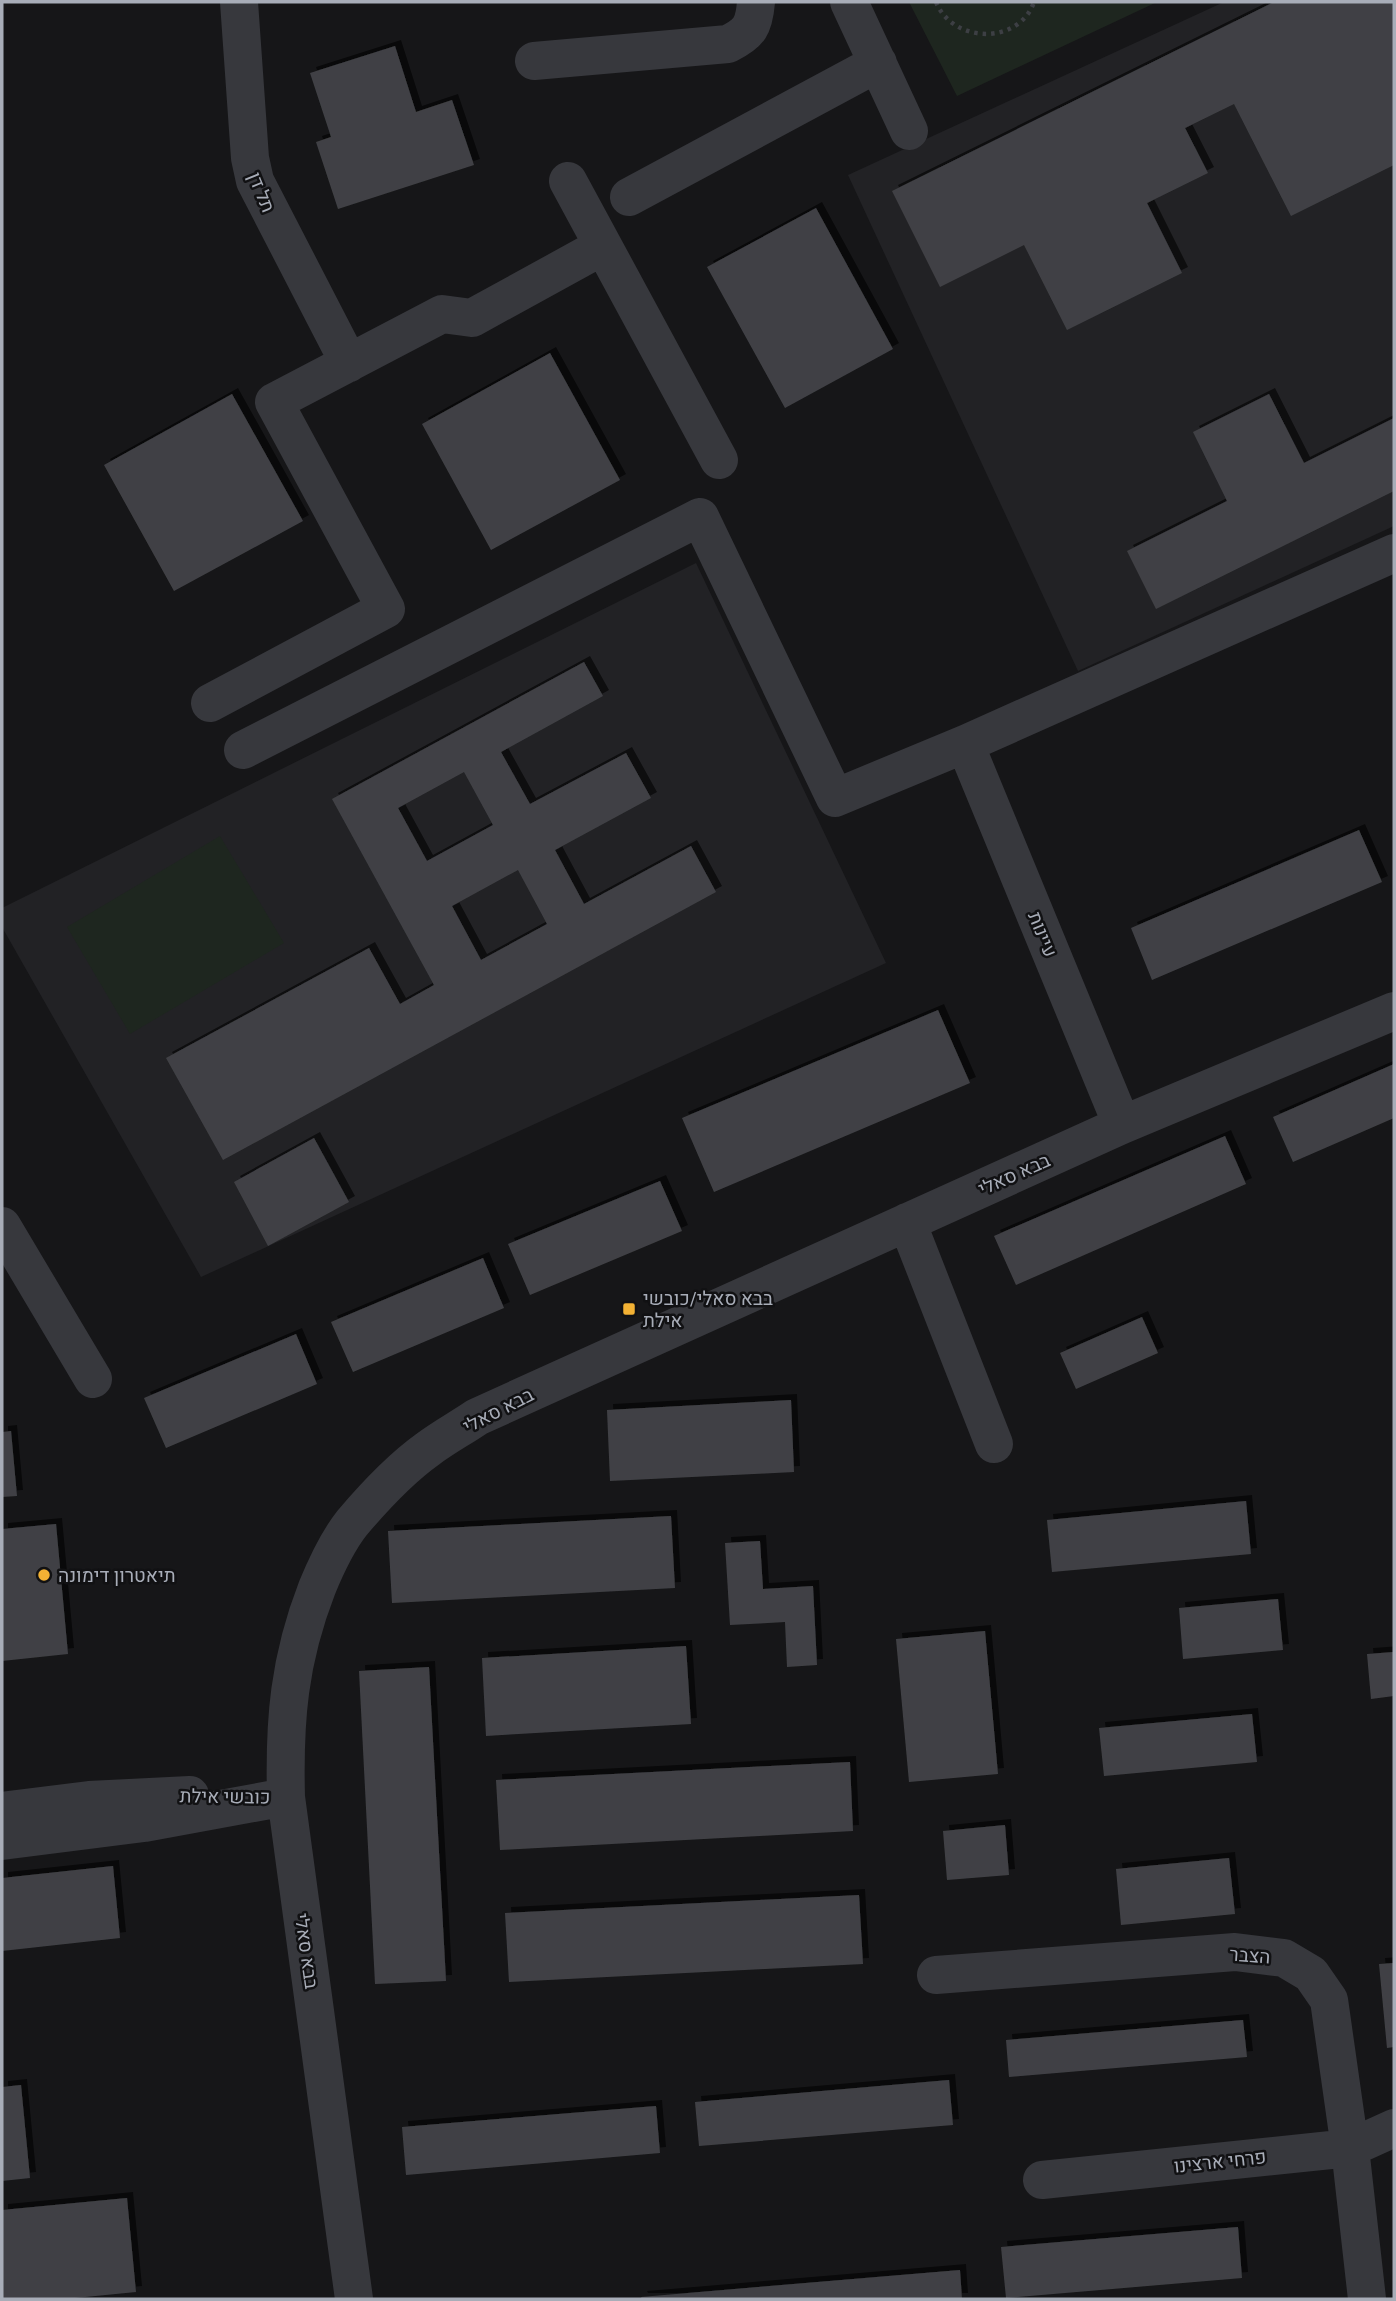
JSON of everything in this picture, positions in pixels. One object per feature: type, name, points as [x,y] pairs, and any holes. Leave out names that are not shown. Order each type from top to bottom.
[{"type":"street","name":"תל דן","points":[[239,2],[254,181],[349,363]]},
{"type":"street","points":[[534,61],[728,44],[745,35],[755,17],[756,2]]},
{"type":"street","points":[[849,2],[909,131]]},
{"type":"street","points":[[629,197],[878,63]]},
{"type":"street","points":[[568,181],[719,460]]},
{"type":"street","points":[[210,703],[386,609],[274,402],[442,314],[472,318],[603,246]]},
{"type":"street","points":[[243,750],[700,517],[835,798],[965,744],[1394,553]]},
{"type":"street","name":"עיינות","points":[[965,744],[1122,1125]]},
{"type":"street","name":"בבא סאלי","points":[[354,2299],[286,1797],[285,1754],[293,1661],[326,1567],[350,1525],[426,1450],[477,1417],[1122,1125],[1394,1011]]},
{"type":"street","points":[[906,1222],[994,1444]]},
{"type":"street","points":[[2,1226],[93,1379]]},
{"type":"street","name":"כובשי אילת","points":[[2,1811],[89,1800],[156,1796],[286,1797]]},
{"type":"street","name":"כובשי אילת","points":[[2,1841],[144,1824],[286,1797]]},
{"type":"street","name":"הצבר","points":[[936,1975],[1235,1952],[1284,1958],[1311,1974],[1329,2000],[1350,2148],[1367,2299]]},
{"type":"street","name":"פרחי ארצינו","points":[[1042,2180],[1350,2148],[1394,2129]]},
{"type":"path","points":[[936,2],[950,21],[964,31],[980,34],[1001,32],[1020,22],[1034,2]]},
{"type":"shaded area","points":[[909,2],[1157,2],[957,96]]},
{"type":"shaded area","points":[[1224,2],[1394,2],[1394,526],[1078,671],[848,175]]},
{"type":"shaded area","points":[[696,563],[886,963],[201,1277],[2,927],[2,908]]},
{"type":"shaded area","points":[[220,836],[284,943],[130,1034],[67,927]]},
{"type":"building","points":[[1274,2],[1394,2],[1394,165],[1291,216],[1234,104],[1185,128],[1208,173],[1147,203],[1182,273],[1067,330],[1024,245],[940,287],[892,191]]},
{"type":"building","points":[[395,46],[416,112],[452,100],[474,165],[338,209],[316,142],[331,137],[310,73]]},
{"type":"building","points":[[816,208],[893,349],[785,408],[707,267]]},
{"type":"building","points":[[550,353],[620,480],[491,550],[422,424]]},
{"type":"building","points":[[232,394],[303,521],[174,591],[104,465]]},
{"type":"building","points":[[1269,394],[1304,463],[1394,418],[1394,491],[1156,609],[1127,551],[1227,501],[1193,432]]},
{"type":"building","points":[[584,662],[603,696],[501,752],[530,804],[626,753],[651,798],[555,850],[584,904],[691,846],[716,892],[223,1160],[166,1058],[369,948],[400,1004],[434,985],[332,799]],"holes":[[[464,772],[493,825],[427,861],[398,808]],[[518,870],[547,924],[481,960],[452,906]]]},
{"type":"building","points":[[1359,830],[1382,882],[1152,980],[1131,928]]},
{"type":"building","points":[[938,1010],[970,1083],[714,1192],[682,1118]]},
{"type":"building","points":[[1394,1064],[1394,1118],[1293,1162],[1273,1117]]},
{"type":"building","points":[[1225,1136],[1246,1184],[1016,1285],[994,1236]]},
{"type":"building","points":[[314,1138],[349,1202],[268,1246],[234,1182]]},
{"type":"building","points":[[660,1181],[682,1231],[530,1295],[508,1244]]},
{"type":"building","points":[[483,1258],[504,1308],[353,1372],[331,1322]]},
{"type":"building","points":[[1142,1317],[1158,1353],[1076,1389],[1060,1353]]},
{"type":"building","points":[[296,1334],[317,1384],[166,1448],[144,1398]]},
{"type":"building","points":[[791,1400],[794,1472],[610,1481],[607,1410]]},
{"type":"building","points":[[11,1431],[17,1496],[2,1497],[2,1432]]},
{"type":"building","points":[[1246,1501],[1251,1554],[1052,1572],[1047,1520]]},
{"type":"building","points":[[671,1516],[675,1588],[392,1603],[388,1531]]},
{"type":"building","points":[[56,1524],[68,1654],[2,1661],[2,1529]]},
{"type":"building","points":[[760,1541],[763,1589],[813,1586],[817,1665],[787,1667],[785,1622],[730,1625],[725,1543]]},
{"type":"building","points":[[1278,1599],[1283,1650],[1183,1659],[1179,1608]]},
{"type":"building","points":[[985,1631],[998,1774],[909,1782],[896,1639]]},
{"type":"building","points":[[686,1646],[691,1724],[486,1736],[482,1658]]},
{"type":"building","points":[[1394,1652],[1394,1696],[1371,1699],[1367,1654]]},
{"type":"building","points":[[429,1667],[446,1981],[375,1984],[359,1671]]},
{"type":"building","points":[[1252,1714],[1257,1762],[1104,1776],[1099,1728]]},
{"type":"building","points":[[850,1762],[853,1831],[500,1850],[496,1780]]},
{"type":"building","points":[[1005,1825],[1009,1875],[947,1880],[943,1831]]},
{"type":"building","points":[[1229,1858],[1235,1914],[1121,1925],[1116,1869]]},
{"type":"building","points":[[113,1866],[120,1938],[2,1951],[2,1878]]},
{"type":"building","points":[[859,1895],[863,1964],[509,1982],[505,1913]]},
{"type":"building","points":[[1394,1963],[1394,2047],[1387,2048],[1379,1964]]},
{"type":"building","points":[[1243,2020],[1247,2057],[1009,2077],[1006,2040]]},
{"type":"building","points":[[949,2080],[953,2125],[699,2146],[695,2102]]},
{"type":"building","points":[[21,2085],[30,2178],[2,2181],[2,2087]]},
{"type":"building","points":[[656,2106],[660,2153],[406,2175],[402,2127]]},
{"type":"building","points":[[127,2198],[136,2292],[65,2299],[2,2299],[2,2210]]},
{"type":"building","points":[[1238,2227],[1242,2278],[1006,2298],[1001,2247]]},
{"type":"building","points":[[960,2270],[962,2299],[641,2297]]},
{"type":"place","name":"בבא סאלי/כובשי אילת","points":[[629,1309]]},
{"type":"place","name":"תיאטרון דימונה","points":[[44,1575]]}]
